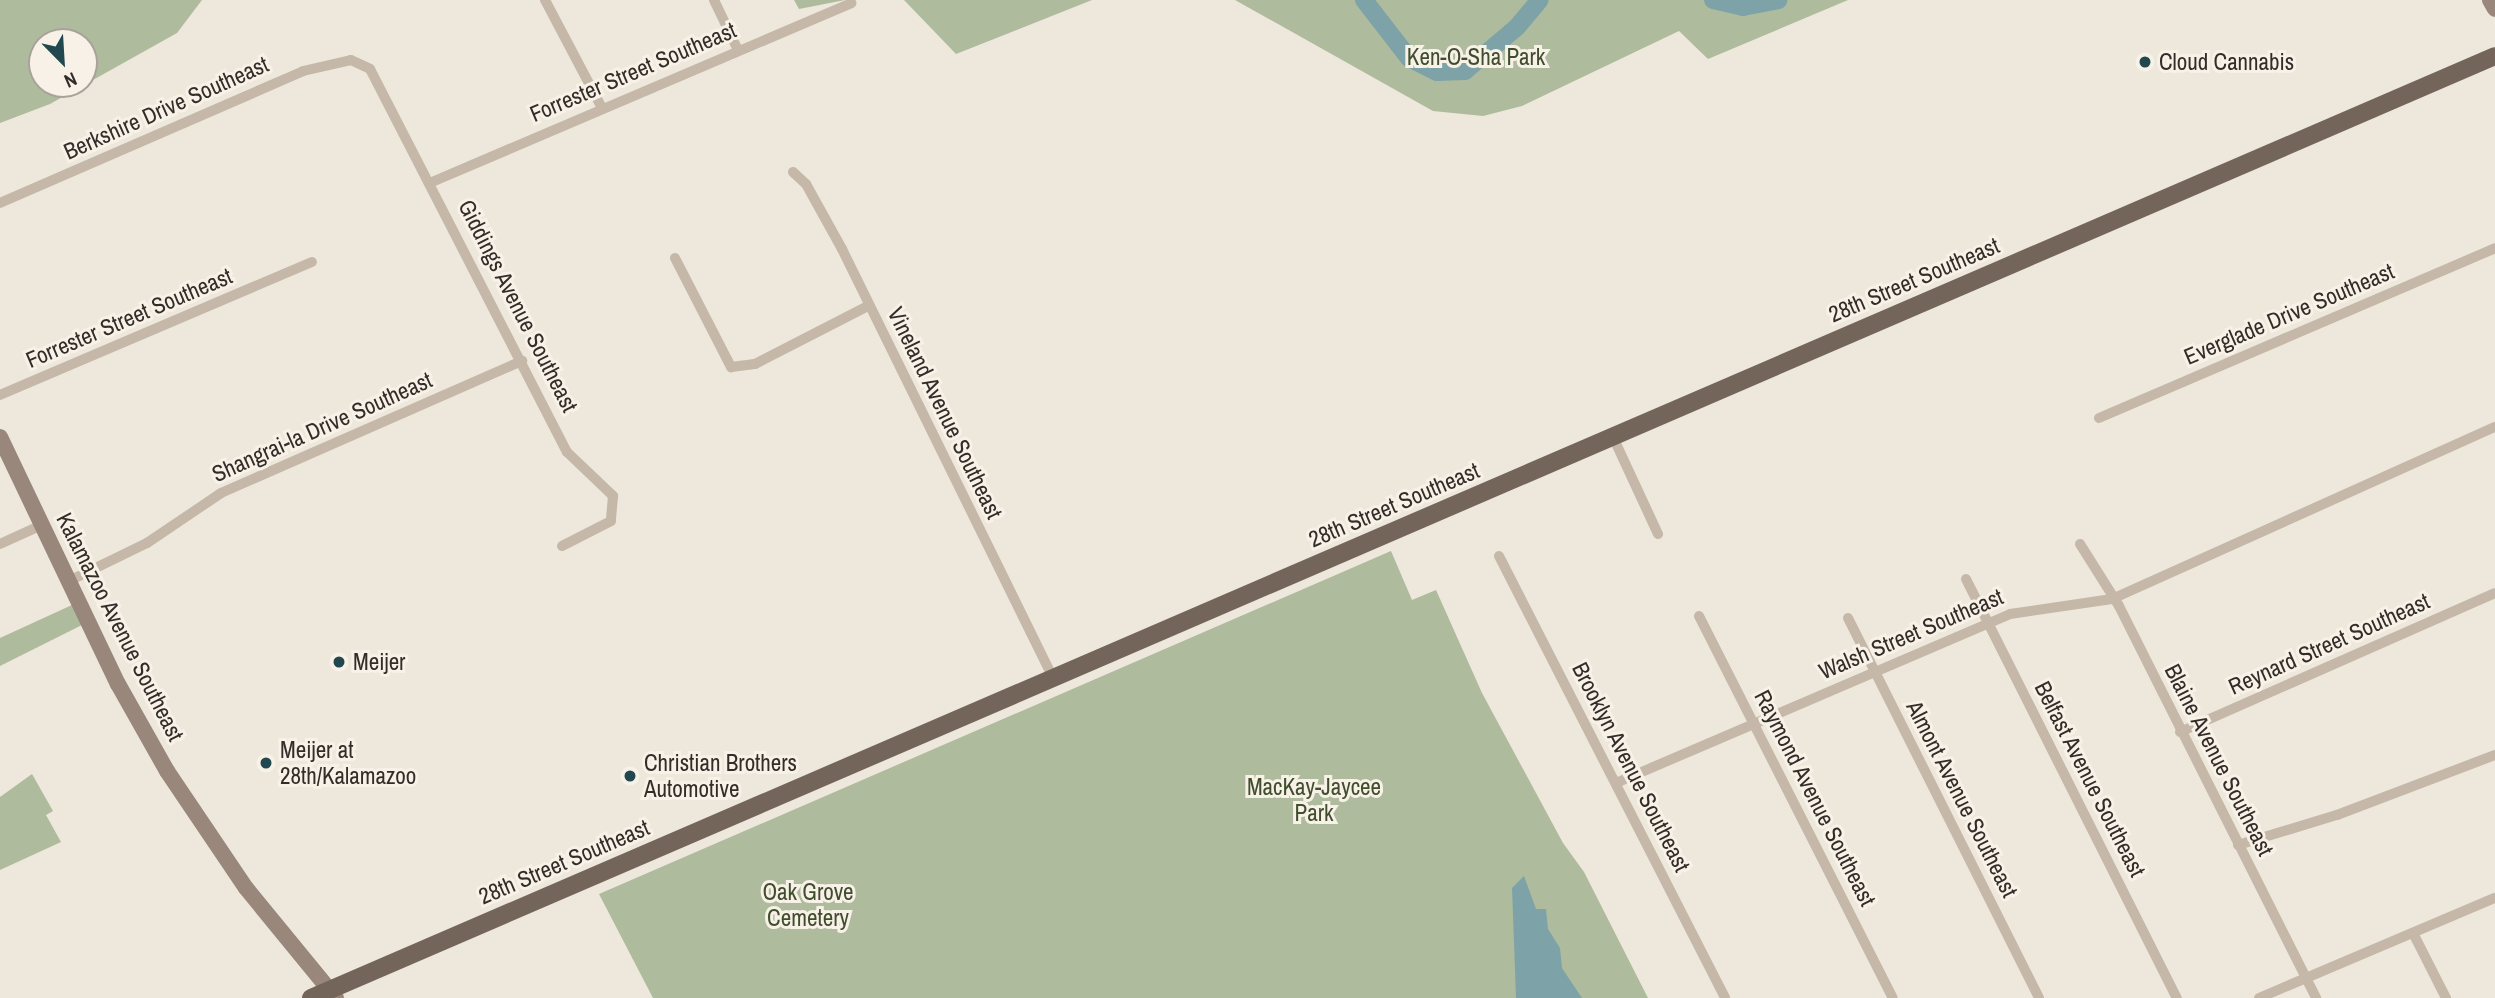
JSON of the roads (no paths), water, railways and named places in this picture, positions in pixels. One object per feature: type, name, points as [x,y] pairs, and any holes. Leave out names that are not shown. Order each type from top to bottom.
[{"type":"main road","points":[[2490,0],[2495,9]]},
{"type":"main road","name":"28th Street Southeast","points":[[312,998],[332,994],[1053,678],[2495,56]]},
{"type":"main road","name":"Kalamazoo Avenue Southeast","points":[[0,437],[71,580],[118,684],[178,788],[246,888],[332,994]]},
{"type":"street","points":[[545,0],[601,106]]},
{"type":"street","points":[[714,0],[738,50]]},
{"type":"street","name":"Forrester Street Southeast","points":[[432,182],[601,106],[852,3]]},
{"type":"street","name":"Giddings Avenue Southeast","points":[[351,60],[370,69],[432,182],[567,452],[613,496],[611,521],[562,546]]},
{"type":"street","name":"Berkshire Drive Southeast","points":[[0,203],[303,71],[351,60]]},
{"type":"street","name":"Vineland Avenue Southeast","points":[[793,172],[806,184],[1053,678]]},
{"type":"street","name":"Everglade Drive Southeast","points":[[2099,418],[2495,248]]},
{"type":"street","points":[[675,258],[731,367],[755,364],[868,306]]},
{"type":"street","name":"Forrester Street Southeast","points":[[0,395],[312,262]]},
{"type":"street","name":"Shangrai-la Drive Southeast","points":[[71,580],[147,543],[221,493],[522,361]]},
{"type":"street","name":"Walsh Street Southeast","points":[[1616,783],[1988,623],[2027,610],[2061,609],[2112,599],[2495,427]]},
{"type":"street","points":[[1613,437],[1658,534]]},
{"type":"street","points":[[0,544],[44,524]]},
{"type":"street","name":"Blaine Avenue Southeast","points":[[2080,544],[2112,599],[2316,998]]},
{"type":"street","name":"Brooklyn Avenue Southeast","points":[[1499,556],[1725,998]]},
{"type":"street","name":"Belfast Avenue Southeast","points":[[1966,579],[2177,998]]},
{"type":"street","name":"Reynard Street Southeast","points":[[2180,732],[2495,593]]},
{"type":"street","name":"Raymond Avenue Southeast","points":[[1699,616],[1893,998]]},
{"type":"street","name":"Almont Avenue Southeast","points":[[1849,618],[2039,998]]},
{"type":"street","points":[[2238,845],[2337,815],[2495,755]]},
{"type":"street","points":[[2259,998],[2495,898]]},
{"type":"street","points":[[2413,933],[2446,998]]},
{"type":"water","points":[[1524,876],[1536,909],[1546,909],[1548,929],[1560,948],[1562,968],[1582,998],[1516,998],[1512,888]]},
{"type":"waterway","points":[[1364,0],[1409,58],[1437,72],[1465,71],[1517,27],[1540,0]]},
{"type":"waterway","points":[[1713,0],[1743,7],[1778,0]]},
{"type":"place","name":"Cloud Cannabis","points":[[2145,62]]},
{"type":"place","name":"Meijer","points":[[339,662]]},
{"type":"place","name":"Meijer at 28th/Kalamazoo","points":[[266,763]]},
{"type":"place","name":"Christian Brothers Automotive","points":[[630,776]]},
{"type":"park label","name":"Ken-O-Sha Park","points":[[1476,57]]},
{"type":"park label","name":"MacKay-Jaycee Park","points":[[1314,800]]},
{"type":"park label","name":"Oak Grove Cemetery","points":[[808,905]]}]
